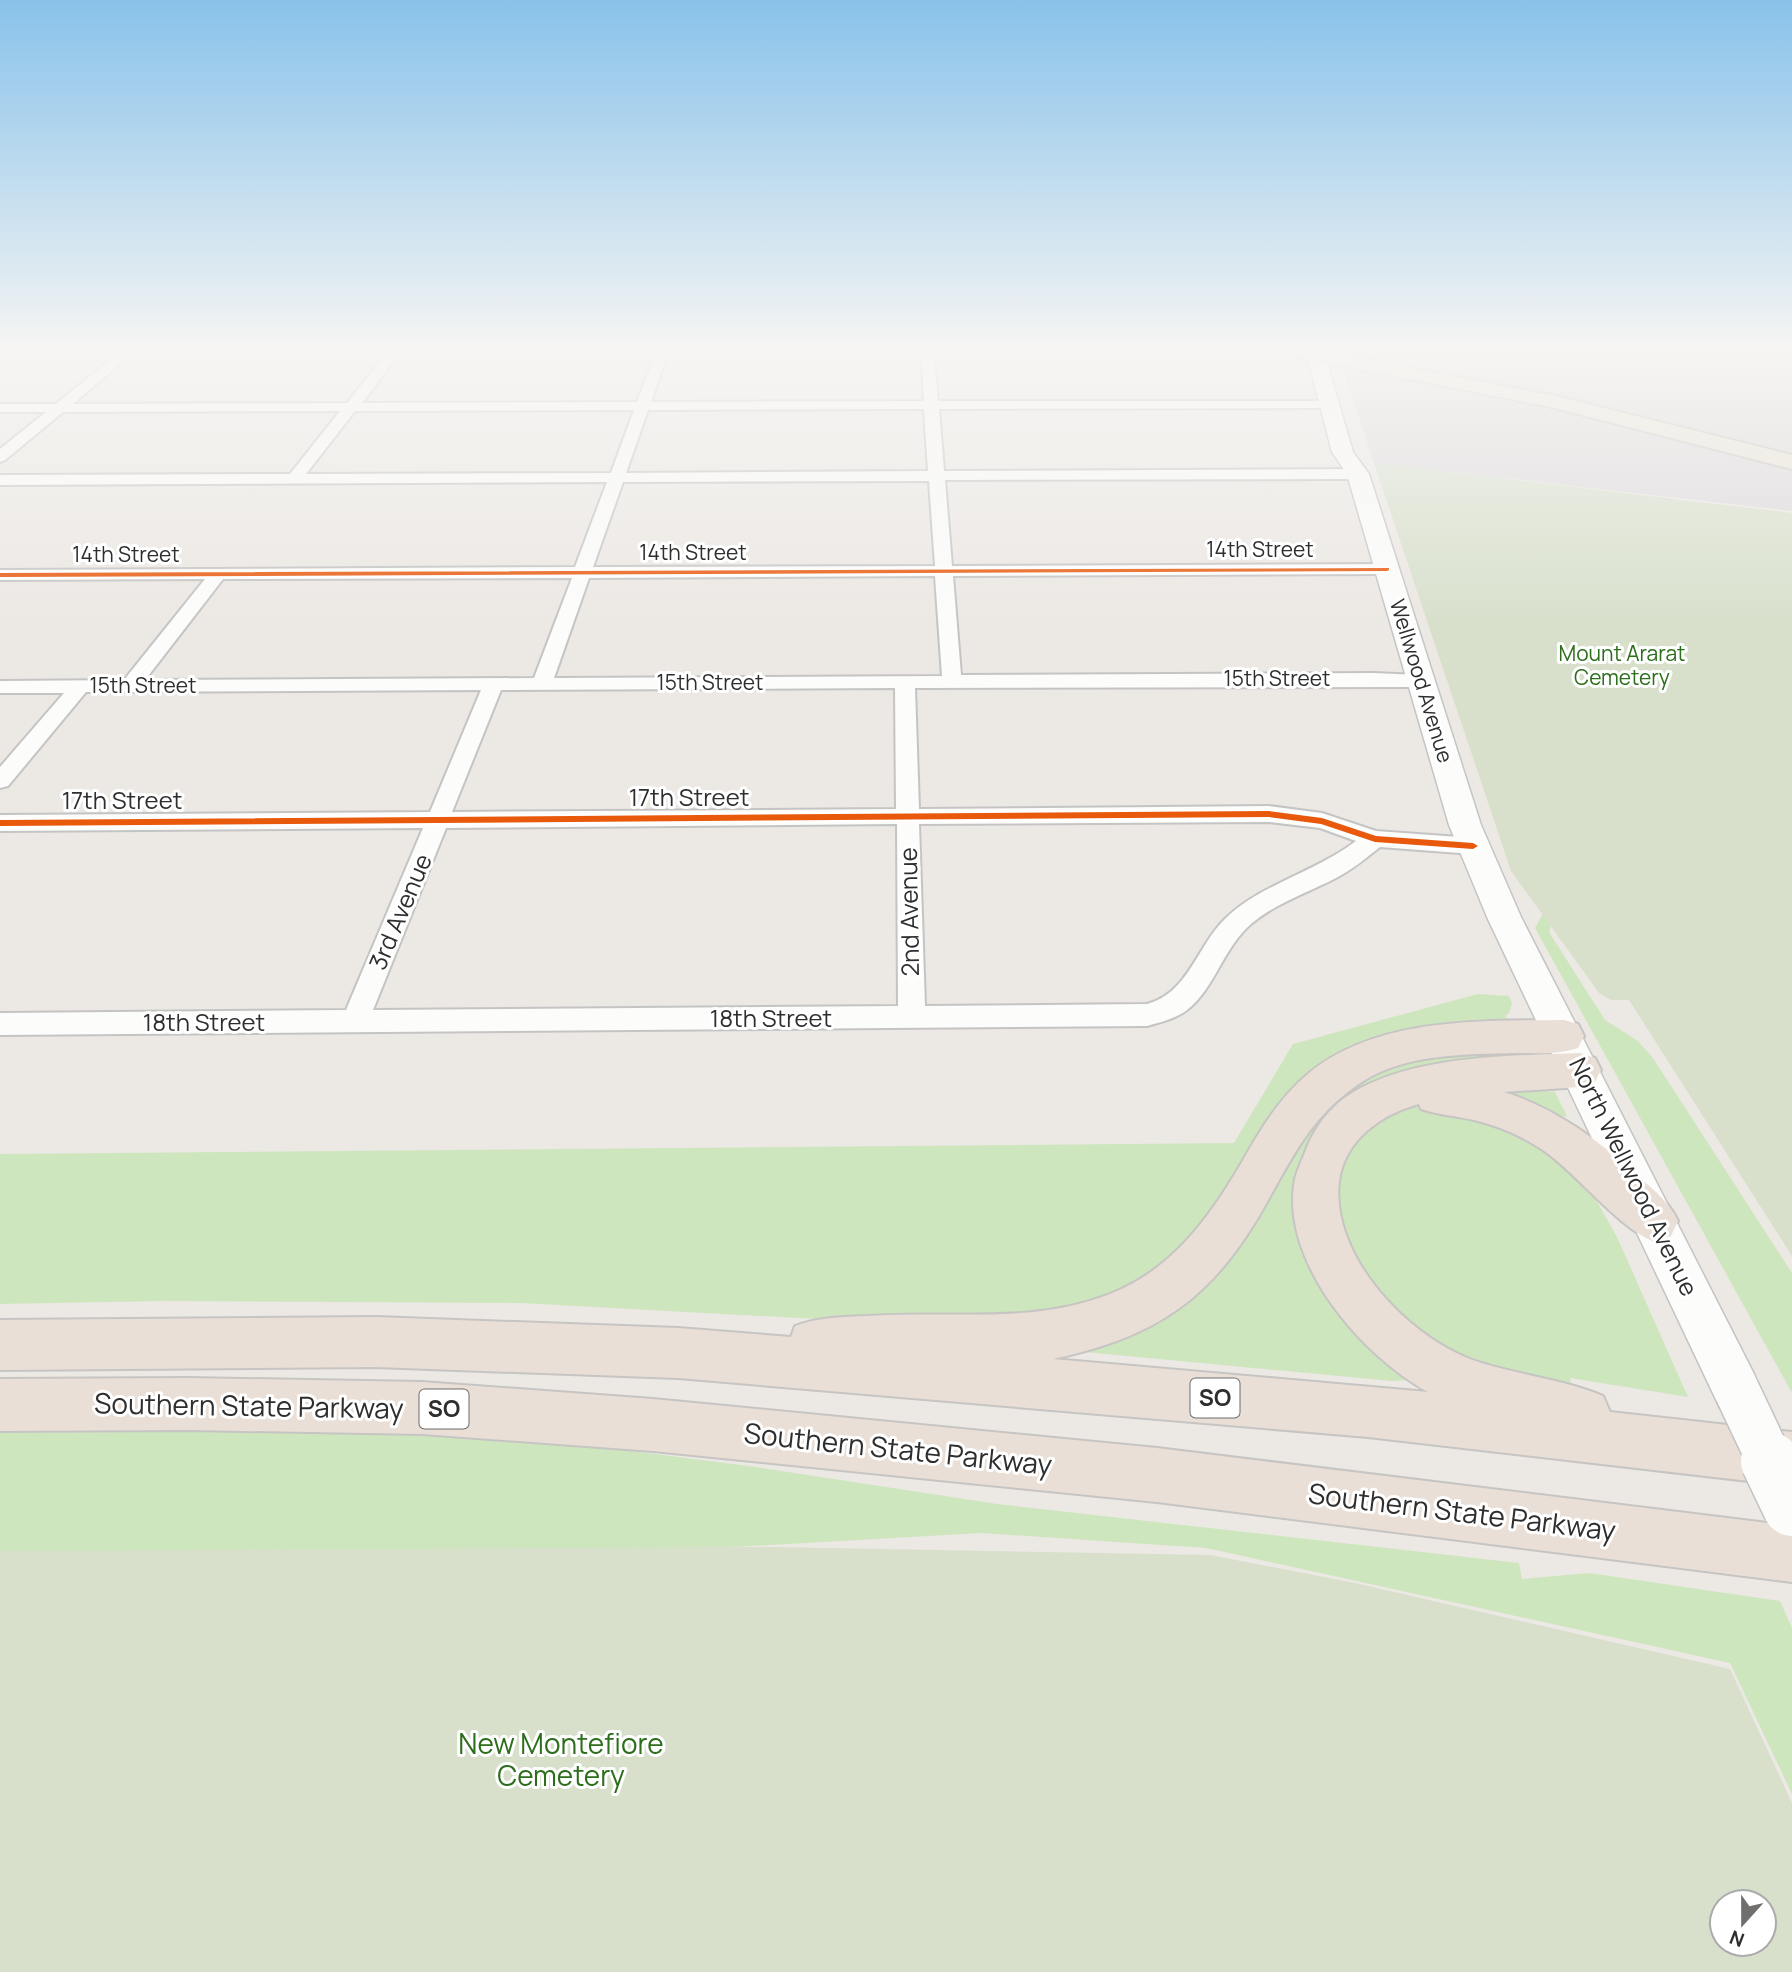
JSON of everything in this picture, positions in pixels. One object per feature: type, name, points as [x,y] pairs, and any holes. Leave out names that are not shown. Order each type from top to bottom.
[{"type":"highway","points":[[678,1353],[916,1338],[1011,1340],[1068,1333],[1154,1298],[1201,1263],[1228,1226],[1299,1110],[1340,1075],[1375,1057],[1428,1042],[1473,1038],[1572,1053]]},
{"type":"highway","points":[[1572,1053],[1402,1092],[1373,1102],[1350,1119],[1325,1155],[1317,1183],[1318,1214],[1332,1261],[1352,1295],[1375,1323],[1429,1365],[1486,1390],[1771,1456]]},
{"type":"highway","points":[[1402,1092],[1477,1102],[1509,1110],[1535,1122],[1569,1143],[1655,1222]]},
{"type":"highway","name":"SO","points":[[0,1345],[376,1342],[678,1353],[1368,1411],[1771,1456]]},
{"type":"highway","name":"Southern State Parkway","points":[[0,1405],[215,1404],[422,1408],[653,1424],[1157,1475],[1792,1554]]},
{"type":"highway","points":[[1728,1545],[1792,1560]]},
{"type":"main road","points":[[1358,441],[1363,454],[1358,474]]},
{"type":"main road","points":[[1711,441],[1792,462]]},
{"type":"main road","points":[[1748,441],[1792,452]]},
{"type":"main road","name":"Wellwood Avenue","points":[[1358,474],[1473,846]]},
{"type":"main road","name":"North Wellwood Avenue","points":[[1473,846],[1504,918],[1655,1222],[1792,1507]]},
{"type":"street","points":[[0,457],[20,441]]},
{"type":"street","points":[[294,479],[324,441]]},
{"type":"street","points":[[542,684],[630,441]]},
{"type":"street","points":[[934,441],[952,681]]},
{"type":"street","points":[[0,480],[1358,474]]},
{"type":"street","name":"14th Street","points":[[0,575],[1387,569]]},
{"type":"street","points":[[130,686],[218,574]]},
{"type":"street","name":"15th Street","points":[[0,687],[1374,679],[1420,681]]},
{"type":"street","name":"2nd Avenue","points":[[905,681],[912,1018]]},
{"type":"street","name":"3rd Avenue","points":[[355,1022],[493,684]]},
{"type":"street","points":[[0,781],[80,687]]},
{"type":"street","name":"17th Street","points":[[0,823],[1281,814],[1322,821],[1375,839]]},
{"type":"street","points":[[1375,839],[1473,846]]},
{"type":"street","name":"18th Street","points":[[0,1024],[1132,1016],[1167,1011],[1187,995],[1215,948],[1243,918],[1278,895],[1329,872],[1375,839]]},
{"type":"shaded area","points":[[1367,441],[1792,441],[1792,511],[1374,463]]},
{"type":"green space","name":"Mount Ararat Cemetery","points":[[1374,463],[1792,513],[1792,1256],[1629,1000],[1611,1000],[1599,993],[1511,871]]},
{"type":"green space","points":[[1546,908],[1557,908],[1549,932],[1605,1020],[1638,1041],[1653,1058],[1792,1273],[1792,1393],[1535,928]]},
{"type":"green space","points":[[1478,994],[1509,996],[1512,1003],[1505,1016],[1510,1021],[1304,1082],[1263,1126],[1232,1181],[1188,1248],[1150,1281],[1090,1310],[928,1325],[521,1303],[162,1301],[0,1304],[0,1154],[1234,1143],[1293,1044]]},
{"type":"green space","points":[[1520,1049],[1523,1054],[1521,1059],[1388,1078],[1343,1097],[1316,1130],[1302,1174],[1303,1210],[1437,1378],[1392,1381],[1064,1350],[1128,1322],[1328,1093],[1418,1050]]},
{"type":"green space","points":[[1538,1081],[1546,1091],[1555,1092],[1567,1116],[1557,1117],[1488,1090]]},
{"type":"green space","points":[[1421,1104],[1478,1107],[1571,1167],[1595,1198],[1617,1237],[1688,1397],[1570,1378],[1572,1391],[1486,1374],[1366,1295],[1330,1195],[1341,1149],[1371,1119]]},
{"type":"green space","points":[[353,1430],[578,1444],[756,1467],[997,1504],[1519,1563],[1522,1579],[1589,1573],[1780,1601],[1792,1628],[1792,1794],[1730,1663],[1206,1548],[981,1533],[331,1570],[0,1565],[0,1433]]},
{"type":"green space","name":"New Montefiore Cemetery","points":[[774,1547],[1210,1555],[1355,1583],[1730,1669],[1792,1803],[1792,1972],[0,1972],[0,1551]]},
{"type":"cycle path","points":[[0,575],[1387,569]]},
{"type":"cycle path","points":[[0,823],[1269,814],[1322,821],[1375,839],[1473,846]]}]
